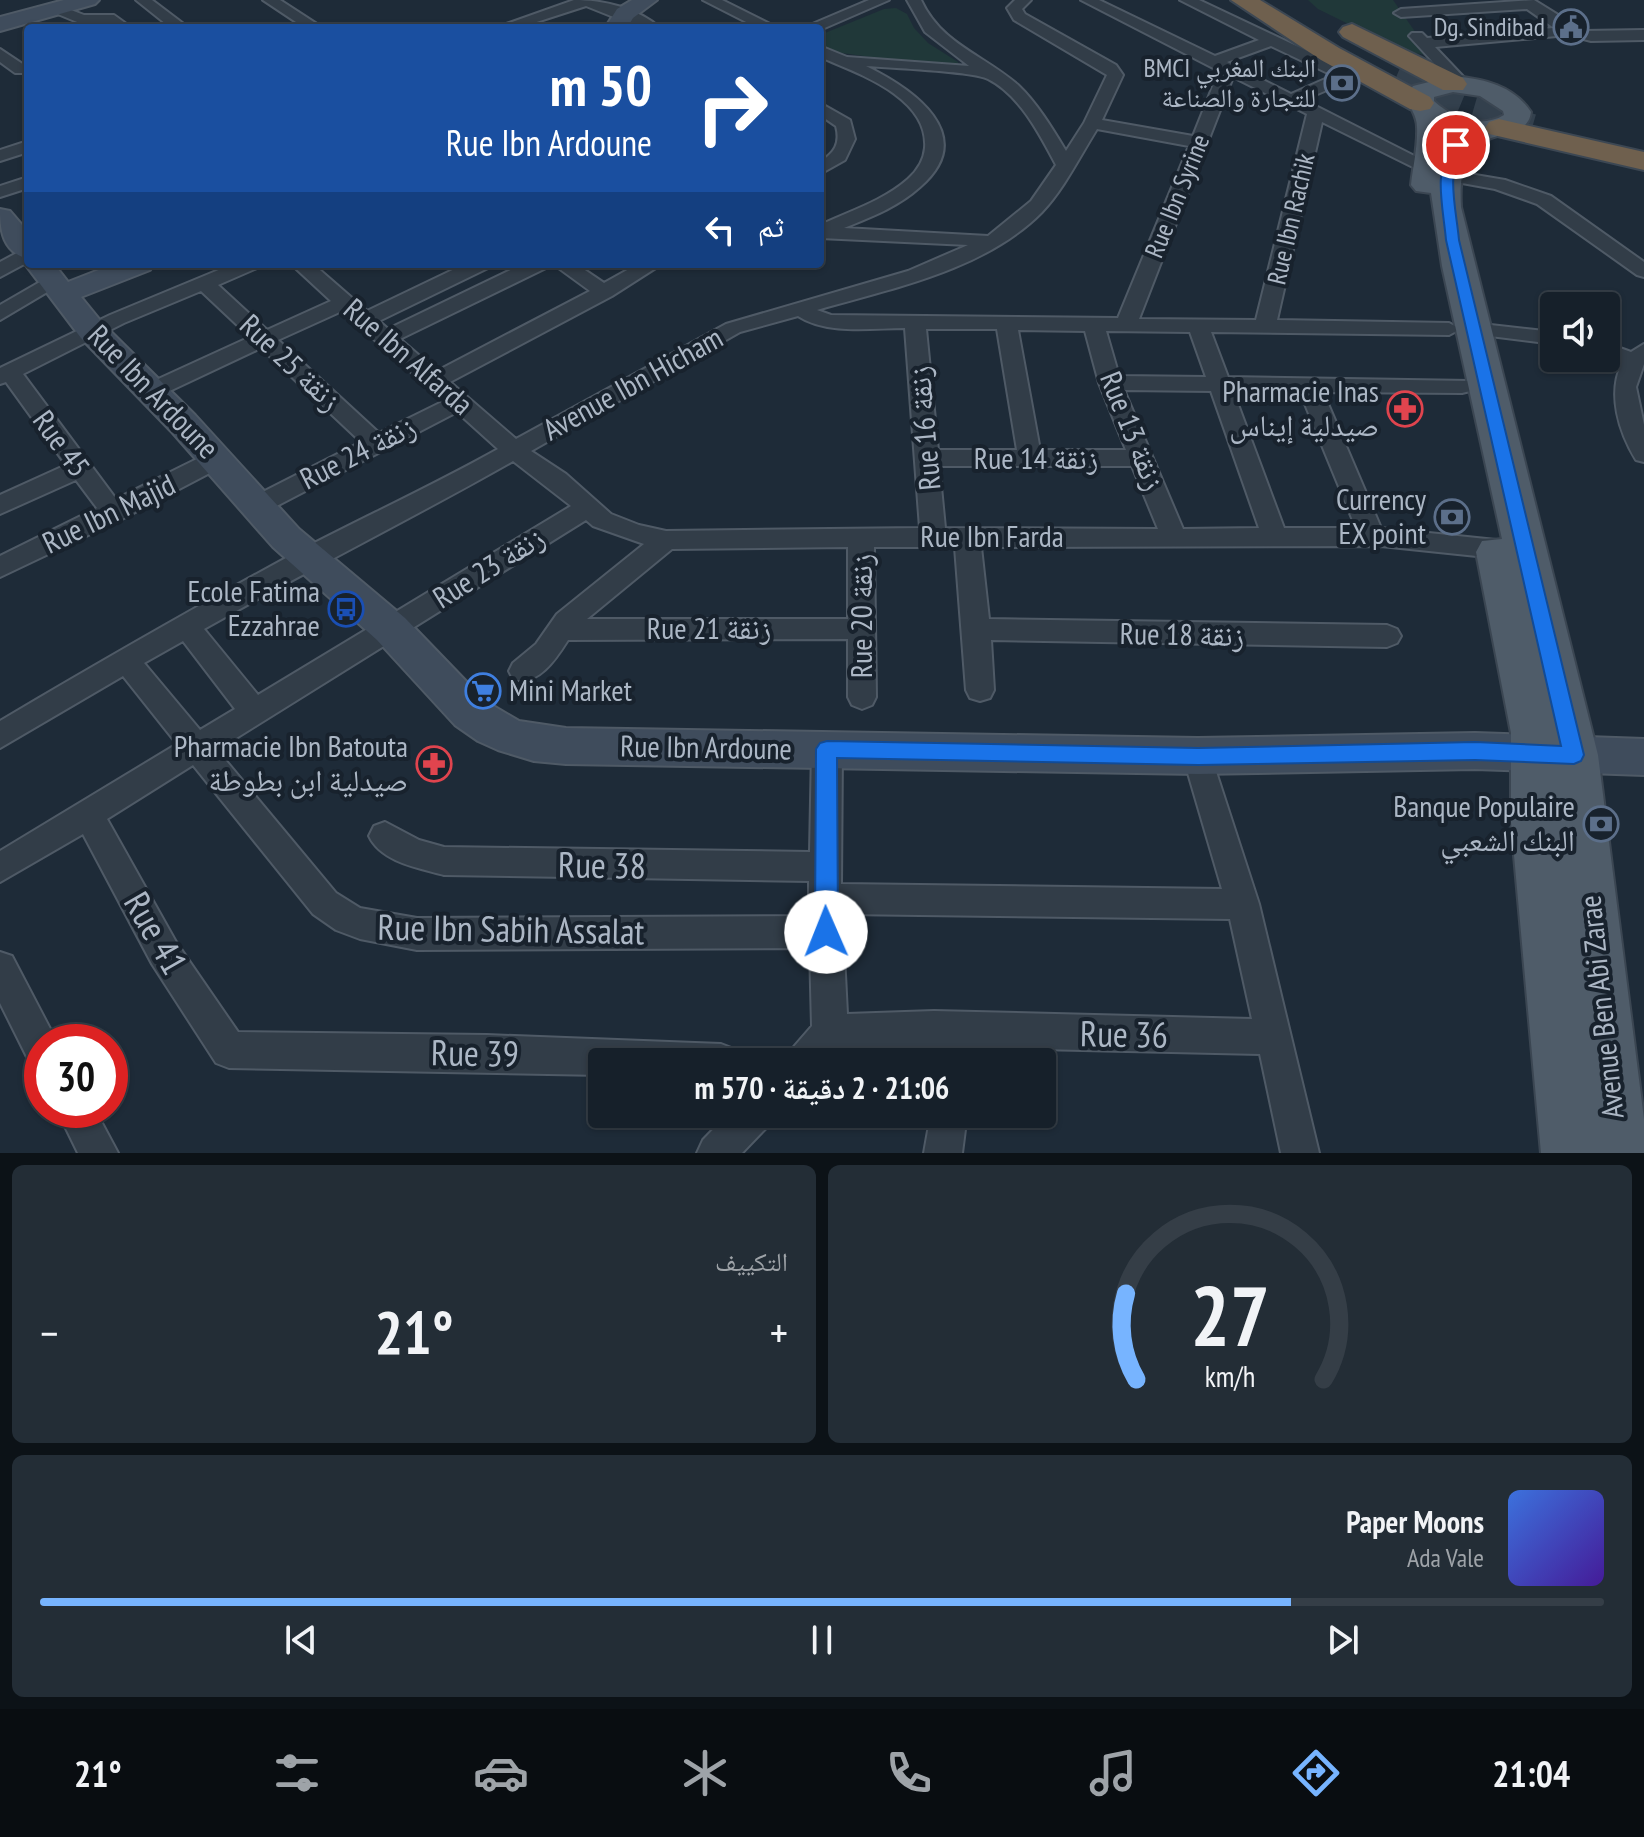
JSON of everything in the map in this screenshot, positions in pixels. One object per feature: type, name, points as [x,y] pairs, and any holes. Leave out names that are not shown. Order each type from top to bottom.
[{"type":"highway","points":[[1243,0],[1423,107]]},
{"type":"highway","points":[[1257,0],[1403,78],[1273,0]]},
{"type":"highway","points":[[1331,20],[1458,85]]},
{"type":"highway","points":[[1513,121],[1611,125]]},
{"type":"highway","points":[[1513,121],[1644,142]]},
{"type":"highway","points":[[1513,121],[1644,152]]},
{"type":"highway","points":[[1513,121],[1644,161]]},
{"type":"main road","points":[[1458,85],[1493,92],[1513,121],[1458,125],[1423,107],[1422,92],[1430,87],[1458,85]]},
{"type":"main road","name":"Avenue Ben Abi Zarae","points":[[1423,107],[1431,125],[1437,171]]},
{"type":"main road","name":"Avenue Ben Abi Zarae","points":[[1513,121],[1469,134],[1456,145],[1449,159],[1425,180],[1432,238],[1461,329],[1627,1090],[1618,1153]]},
{"type":"main road","name":"Avenue Ben Abi Zarae","points":[[1461,329],[1462,386],[1535,733],[1555,754]]},
{"type":"main road","name":"Avenue Ben Abi Zarae","points":[[1555,754],[1536,822],[1571,1153]]},
{"type":"street","points":[[0,21],[88,0]]},
{"type":"street","points":[[143,0],[176,24]]},
{"type":"street","points":[[270,0],[309,24]]},
{"type":"street","points":[[515,24],[585,0],[620,21],[646,0]]},
{"type":"street","points":[[710,0],[761,24]]},
{"type":"street","points":[[838,0],[858,9]]},
{"type":"street","points":[[821,24],[882,0]]},
{"type":"street","points":[[914,0],[931,31],[989,72],[1025,103],[1065,165]]},
{"type":"street","name":"Avenue Ibn Hicham","points":[[0,736],[126,660],[308,558],[424,501],[733,328],[936,268],[992,242],[1038,205],[1092,123],[1115,77],[1114,72],[1019,17],[1014,8],[1024,0]]},
{"type":"street","points":[[1088,0],[1160,23],[1221,66],[1437,171],[1499,184],[1544,200],[1644,271]]},
{"type":"street","points":[[1187,0],[1336,69],[1342,75],[1291,100]]},
{"type":"street","points":[[1397,6],[1528,2],[1566,31]]},
{"type":"street","points":[[62,4],[82,20],[109,18],[118,24]]},
{"type":"street","points":[[1397,6],[1458,85]]},
{"type":"street","points":[[1160,23],[1204,8]]},
{"type":"street","points":[[1423,43],[1566,31],[1594,39],[1644,35]]},
{"type":"street","points":[[1221,66],[1272,40]]},
{"type":"street","points":[[0,54],[21,70]]},
{"type":"street","points":[[828,55],[989,72]]},
{"type":"street","points":[[824,230],[907,190],[928,166],[936,143],[931,122],[912,100],[828,55]]},
{"type":"street","name":"Rue Ibn Syrine","points":[[1126,324],[1198,142],[1221,66]]},
{"type":"street","points":[[824,110],[838,118],[847,131],[844,151],[824,164]]},
{"type":"street","name":"Rue Ibn Rachik","points":[[1265,326],[1316,112]]},
{"type":"street","points":[[1092,123],[1198,142]]},
{"type":"street","points":[[0,156],[24,147]]},
{"type":"street","points":[[0,192],[24,183]]},
{"type":"street","name":"Rue Ibn Ardoune","points":[[0,217],[24,246]]},
{"type":"street","points":[[824,232],[992,242]]},
{"type":"street","points":[[0,271],[42,268]]},
{"type":"street","points":[[0,314],[42,268]]},
{"type":"street","name":"Rue Ibn Ardoune","points":[[42,268],[92,331],[308,558],[391,629],[470,713],[502,734],[534,743],[827,749],[1198,756],[1415,751],[1644,757]]},
{"type":"street","points":[[5,375],[92,331],[240,268]]},
{"type":"street","name":"Rue Ibn Alfarda","points":[[306,268],[515,451]]},
{"type":"street","points":[[365,320],[473,268]]},
{"type":"street","points":[[386,338],[531,268]]},
{"type":"street","points":[[569,268],[605,292]]},
{"type":"street","points":[[435,381],[645,268]]},
{"type":"street","name":"Rue 25 زنقة","points":[[204,283],[376,443]]},
{"type":"street","points":[[151,391],[344,302]]},
{"type":"street","points":[[802,309],[814,317],[831,321],[1461,329],[1540,337]]},
{"type":"street","name":"Rue 16 زنقة","points":[[915,320],[933,536]]},
{"type":"street","points":[[1006,322],[1030,460]]},
{"type":"street","name":"Rue 13 زنقة","points":[[1093,323],[1110,383],[1174,538]]},
{"type":"street","points":[[1198,325],[1275,538]]},
{"type":"street","points":[[1639,356],[1623,387],[1644,454]]},
{"type":"street","name":"Rue 45","points":[[5,375],[113,513]]},
{"type":"street","points":[[1110,383],[1462,386]]},
{"type":"street","points":[[1308,383],[1373,539]]},
{"type":"street","name":"Rue 24 زنقة","points":[[258,505],[459,402]]},
{"type":"street","name":"Rue Ibn Farda","points":[[515,451],[557,480],[587,508],[621,529],[666,540],[861,536],[1373,539],[1471,544],[1496,549]]},
{"type":"street","name":"Rue 14 زنقة","points":[[928,458],[1143,458]]},
{"type":"street","name":"Rue Ibn Majid","points":[[0,567],[217,459]]},
{"type":"street","points":[[0,505],[79,469]]},
{"type":"street","name":"Rue 23 زنقة","points":[[0,868],[587,508]]},
{"type":"street","name":"Rue 20 زنقة","points":[[861,536],[862,697]]},
{"type":"street","points":[[967,537],[980,690]]},
{"type":"street","points":[[523,671],[546,652],[559,630],[666,540]]},
{"type":"street","points":[[187,627],[255,713]]},
{"type":"street","name":"Rue 21 زنقة","points":[[559,630],[860,629]]},
{"type":"street","name":"Rue 18 زنقة","points":[[977,629],[1153,635],[1387,636]]},
{"type":"street","name":"Rue Ibn Sabih Assalat","points":[[126,660],[195,749],[326,906],[357,924],[417,934],[826,932]]},
{"type":"street","points":[[817,1048],[830,1032],[825,899],[827,749]]},
{"type":"street","points":[[1198,756],[1243,904],[1300,1153]]},
{"type":"street","name":"Rue 41","points":[[88,814],[164,953],[229,1050]]},
{"type":"street","name":"Rue 38","points":[[385,836],[411,852],[444,861],[825,867]]},
{"type":"street","points":[[825,899],[1243,904]]},
{"type":"street","points":[[0,969],[29,1024]]},
{"type":"street","name":"Rue 36","points":[[830,1032],[937,1045],[1275,1037]]},
{"type":"street","name":"Rue 39","points":[[229,1050],[588,1057]]},
{"type":"street","points":[[85,1128],[99,1153]]},
{"type":"street","points":[[716,1153],[740,1128]]},
{"type":"street","points":[[943,1153],[947,1128]]},
{"type":"green space","points":[[1308,0],[1393,0],[1432,56],[1403,51],[1318,9]]},
{"type":"green space","points":[[896,8],[907,14],[914,28],[928,43],[958,62],[958,66],[951,68],[824,51],[824,33],[884,9]]},
{"type":"tunnel","points":[[1395,80],[1460,107],[1532,128]]},
{"type":"place","name":"Dg. Sindibad","points":[[1571,27]]},
{"type":"place","name":"BMCI البنك المغربي للتجارة والصناعة","points":[[1342,83]]},
{"type":"place","name":"Pharmacie Inas صيدلية إيناس","points":[[1405,409]]},
{"type":"place","name":"Currency EX point","points":[[1452,517]]},
{"type":"place","name":"Ecole Fatima Ezzahrae","points":[[346,609]]},
{"type":"place","name":"Mini Market","points":[[483,691]]},
{"type":"place","name":"Pharmacie Ibn Batouta صيدلية ابن بطوطة","points":[[434,764]]},
{"type":"place","name":"Banque Populaire البنك الشعبي","points":[[1601,824]]},
{"type":"route","points":[[826,932],[827,749],[1198,756],[1475,751],[1574,755],[1452,240],[1446,202],[1446,175],[1456,145]]}]
